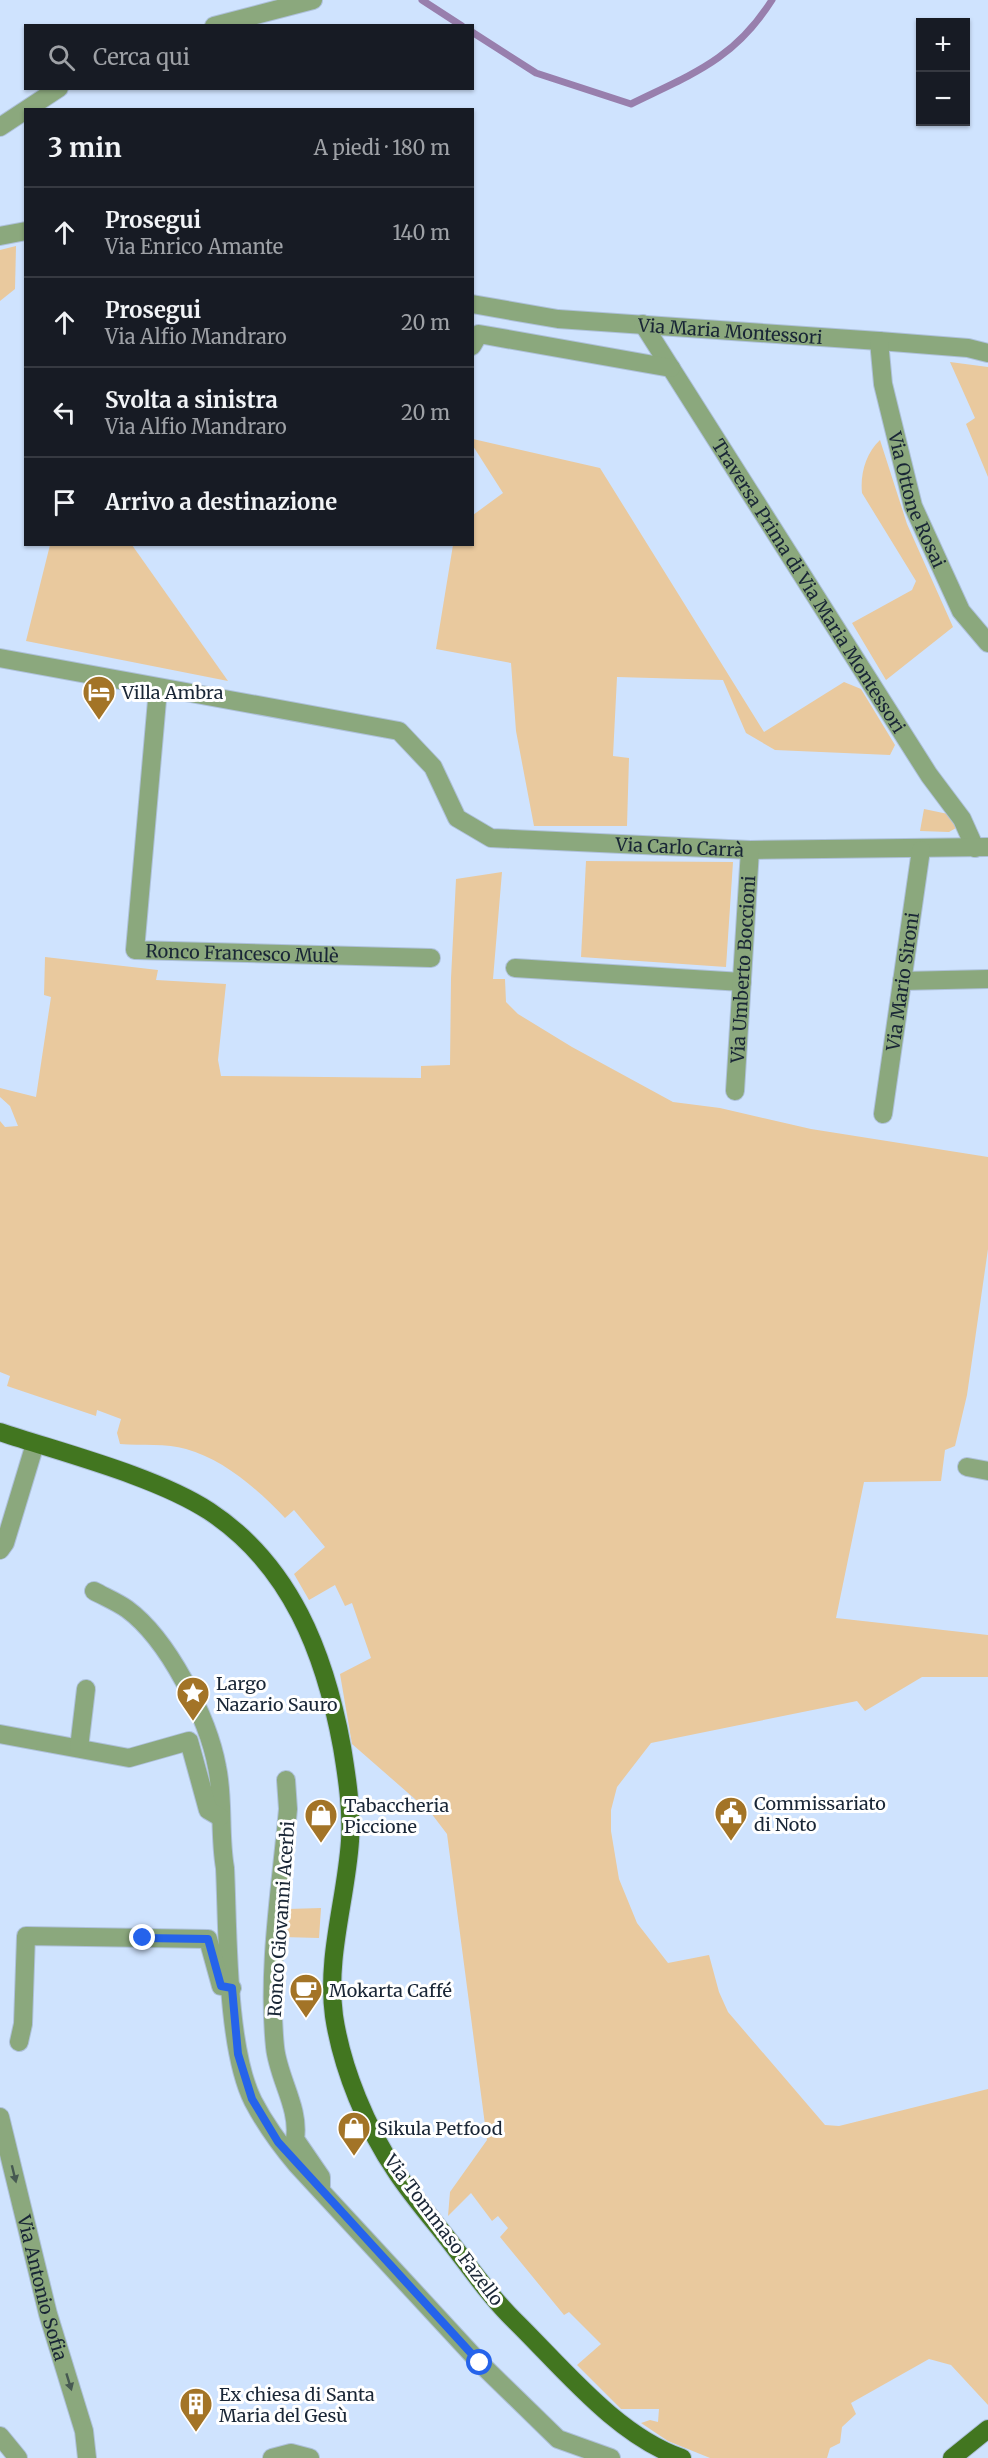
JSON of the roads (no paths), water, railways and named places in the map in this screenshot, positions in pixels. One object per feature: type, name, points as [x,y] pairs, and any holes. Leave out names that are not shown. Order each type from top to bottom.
[{"type":"main road","name":"Via Tommaso Fazello","points":[[0,1432],[150,1482],[208,1511],[267,1562],[291,1597],[308,1626],[325,1674],[348,1781],[350,1841],[334,1943],[334,2013],[343,2059],[358,2099],[396,2171],[500,2307],[618,2421],[650,2442],[682,2458]]},
{"type":"main road","points":[[958,2457],[988,2429]]},
{"type":"street","points":[[222,24],[313,0]]},
{"type":"street","points":[[29,108],[56,90]]},
{"type":"street","points":[[0,127],[24,111]]},
{"type":"street","points":[[0,236],[24,231]]},
{"type":"street","name":"Via Maria Montessori","points":[[474,304],[558,319],[968,348],[988,353]]},
{"type":"street","name":"Traversa Prima di Via Maria Montessori","points":[[643,324],[929,775],[981,847]]},
{"type":"street","points":[[474,343],[479,334],[671,368]]},
{"type":"street","name":"Via Ottone Rosai","points":[[879,341],[883,384],[913,506],[962,611],[988,643]]},
{"type":"street","name":"Via Carlo Carrà","points":[[0,658],[159,689],[399,731],[433,767],[457,818],[491,838],[750,850],[921,850],[981,847]]},
{"type":"street","name":"Ronco Francesco Mulè","points":[[159,689],[135,950],[431,958]]},
{"type":"street","name":"Via Umberto Boccioni","points":[[735,1090],[750,850]]},
{"type":"street","name":"Via Mario Sironi","points":[[883,1114],[921,850]]},
{"type":"street","points":[[515,968],[741,982]]},
{"type":"street","points":[[902,981],[988,979]]},
{"type":"street","points":[[0,1550],[5,1544],[35,1444]]},
{"type":"street","points":[[967,1467],[988,1471]]},
{"type":"street","points":[[94,1591],[128,1610],[170,1655],[207,1729],[217,1766],[220,1842],[225,1868],[238,2054],[252,2099],[278,2142],[480,2363],[558,2439],[611,2458]]},
{"type":"street","points":[[79,1748],[86,1689]]},
{"type":"street","points":[[0,1734],[129,1758],[189,1741],[208,1810],[220,1817]]},
{"type":"street","name":"Ronco Giovanni Acerbi","points":[[286,1780],[288,1809],[273,2010],[275,2049],[298,2126],[295,2139],[321,2177],[321,2191]]},
{"type":"street","points":[[19,2042],[23,2024],[26,1936],[208,1939],[221,1986],[232,1988]]},
{"type":"street","name":"Via Antonio Sofia","points":[[0,2117],[48,2314],[84,2431],[87,2458]]},
{"type":"street","points":[[0,2436],[18,2458]]},
{"type":"street","points":[[272,2458],[291,2453],[310,2458]]},
{"type":"waterway","points":[[422,0],[459,24]]},
{"type":"waterway","points":[[474,33],[536,73],[631,104],[692,74],[727,51],[743,37],[772,0]]},
{"type":"place","name":"Villa Ambra","points":[[99,721]]},
{"type":"place","name":"Largo Nazario Sauro","points":[[193,1722]]},
{"type":"place","name":"Commissariato di Noto","points":[[731,1842]]},
{"type":"place","name":"Tabaccheria Piccione","points":[[321,1844]]},
{"type":"place","name":"Mokarta Caffé","points":[[306,2019]]},
{"type":"place","name":"Sikula Petfood","points":[[354,2157]]},
{"type":"place","name":"Ex chiesa di Santa Maria del Gesù","points":[[196,2433]]}]
